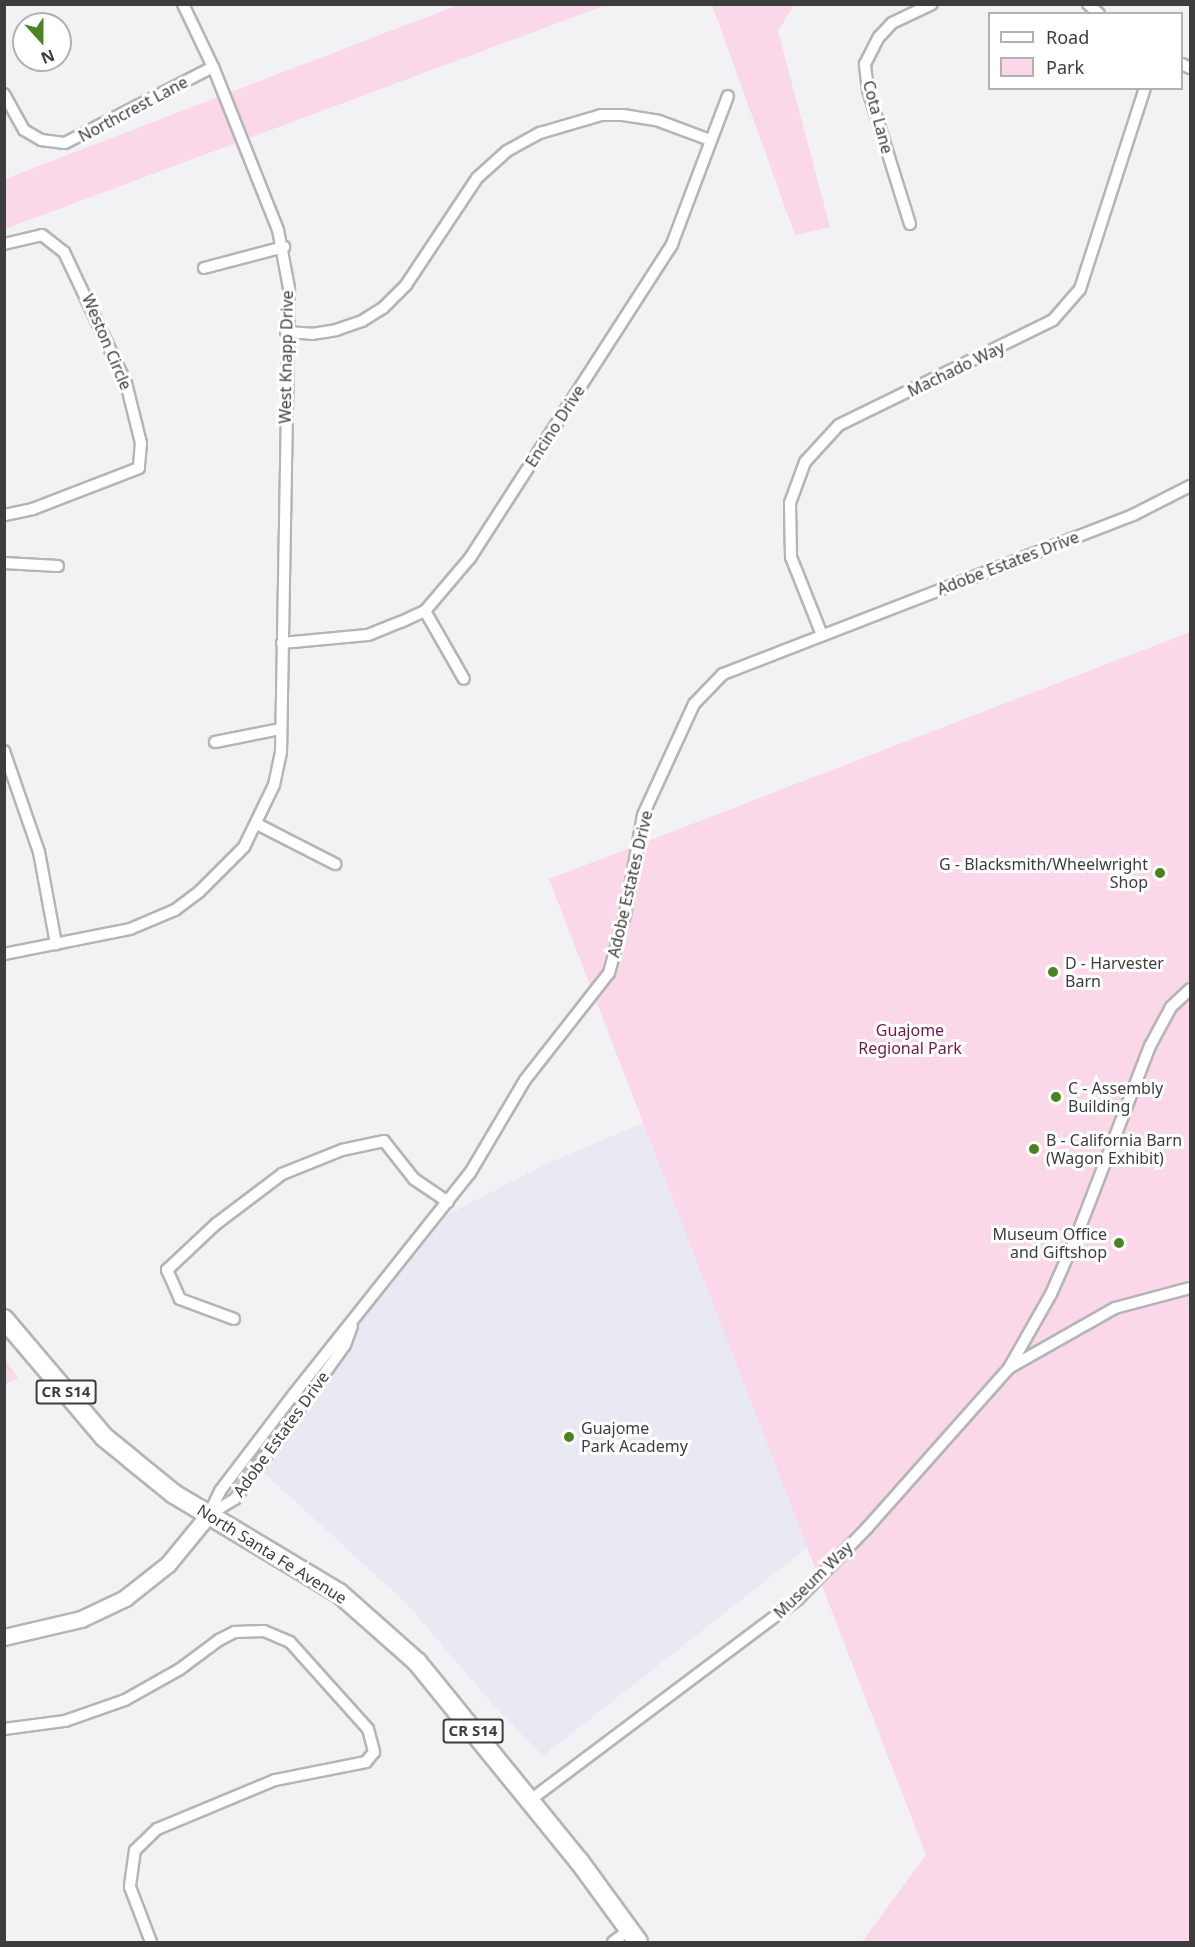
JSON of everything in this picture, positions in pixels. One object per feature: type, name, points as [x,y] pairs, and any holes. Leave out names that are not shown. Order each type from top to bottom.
[{"type":"main road","name":"North Santa Fe Avenue","points":[[4,1319],[104,1437],[174,1494],[308,1573],[381,1627],[417,1662],[634,1936]]},
{"type":"main road","points":[[4,1637],[81,1619],[125,1598],[168,1564],[209,1514]]},
{"type":"street","name":"West Knapp Drive","points":[[4,954],[130,929],[175,910],[200,892],[244,847],[274,785],[281,753],[286,332],[289,288],[284,247],[213,67],[183,4]]},
{"type":"street","name":"Cota Lane","points":[[910,224],[868,90],[865,64],[879,37],[892,23],[932,4]]},
{"type":"street","name":"Northcrest Lane","points":[[4,94],[24,130],[41,140],[65,143],[213,67]]},
{"type":"street","name":"Machado Way","points":[[822,635],[792,557],[790,503],[805,462],[839,425],[1053,320],[1080,289],[1144,90]]},
{"type":"street","name":"Encino Drive","points":[[282,643],[368,635],[425,610],[470,558],[672,244],[728,96]]},
{"type":"street","points":[[286,332],[312,334],[336,330],[362,321],[383,308],[405,285],[477,178],[507,151],[540,133],[601,115],[623,115],[659,121],[710,140]]},
{"type":"street","name":"Weston Circle","points":[[4,243],[42,235],[64,252],[126,383],[141,443],[139,468],[33,509],[4,515]]},
{"type":"street","points":[[204,268],[284,247]]},
{"type":"street","name":"Adobe Estates Drive","points":[[209,1514],[220,1491],[448,1202],[525,1080],[609,973],[625,915],[643,815],[694,704],[723,674],[1133,515],[1191,486]]},
{"type":"street","points":[[4,563],[58,566]]},
{"type":"street","points":[[425,610],[464,679]]},
{"type":"street","points":[[215,742],[280,729]]},
{"type":"street","points":[[4,751],[39,852],[56,944]]},
{"type":"street","points":[[257,824],[335,864]]},
{"type":"street","name":"Museum Way","points":[[529,1801],[798,1599],[867,1528],[1009,1368],[1051,1294],[1077,1235],[1150,1046],[1171,1007],[1191,989]]},
{"type":"street","points":[[234,1319],[180,1299],[167,1270],[216,1224],[282,1174],[342,1150],[384,1141],[414,1179],[448,1202]]},
{"type":"street","name":"Museum Way","points":[[1009,1368],[1115,1308],[1191,1288]]},
{"type":"street","name":"Adobe Estates Drive","points":[[209,1514],[235,1499],[345,1345],[354,1320]]},
{"type":"street","points":[[4,1729],[65,1720],[125,1700],[180,1669],[227,1636],[264,1631],[290,1642],[368,1729],[374,1752],[366,1762],[275,1780],[158,1829],[135,1850],[130,1887],[151,1942]]},
{"type":"street","points":[[613,1942],[634,1936]]},
{"type":"shaded area","name":"Guajome Park Academy","points":[[662,1115],[882,1489],[543,1756],[493,1705],[405,1602],[250,1460],[447,1215],[550,1162]]},
{"type":"green space","points":[[458,5],[606,5],[5,229],[5,179]]},
{"type":"green space","points":[[712,5],[794,5],[778,31],[830,227],[795,235]]},
{"type":"green space","name":"Guajome Regional Park","points":[[1190,632],[1190,1942],[862,1942],[926,1855],[549,879]]},
{"type":"green space","points":[[5,1359],[18,1378],[5,1384]]},
{"type":"place","name":"G - Blacksmith/Wheelwright Shop","points":[[1160,873]]},
{"type":"place","name":"D - Harvester Barn","points":[[1053,972]]},
{"type":"place","name":"C - Assembly Building","points":[[1056,1097]]},
{"type":"place","name":"B - California Barn (Wagon Exhibit)","points":[[1034,1149]]},
{"type":"place","name":"Museum Office and Giftshop","points":[[1119,1243]]},
{"type":"place","name":"Guajome Park Academy","points":[[569,1437]]}]
